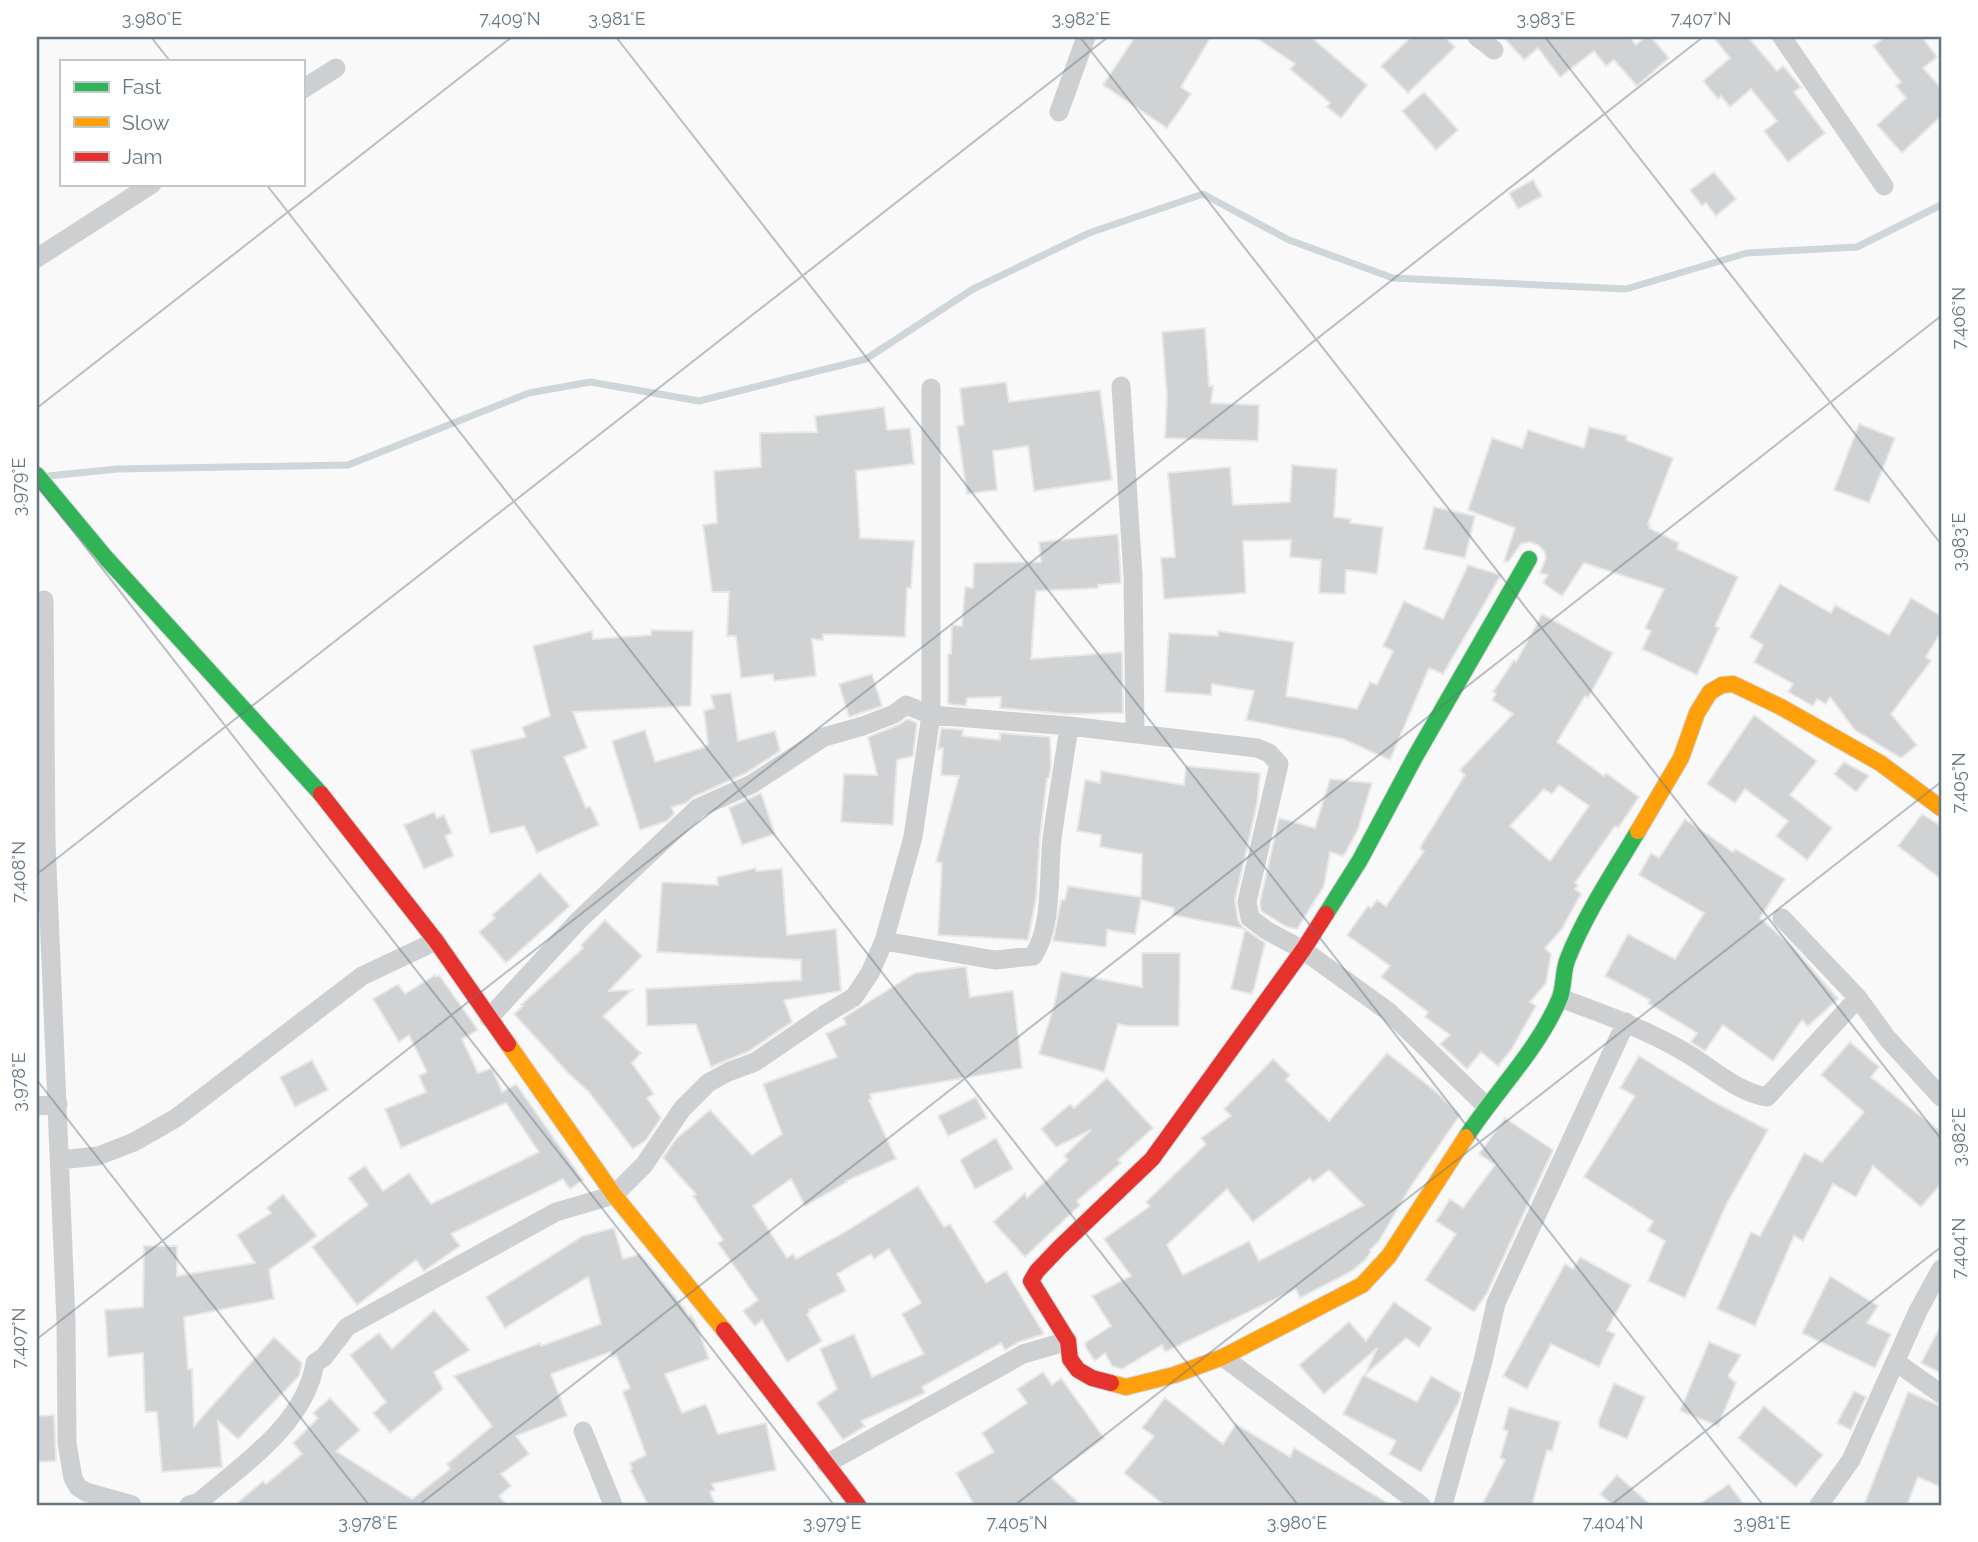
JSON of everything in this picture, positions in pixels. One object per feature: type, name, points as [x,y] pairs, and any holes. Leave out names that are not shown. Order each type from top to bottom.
[{"type":"street","points":[[1059,112],[1086,37]]},
{"type":"street","points":[[1477,37],[1494,50]]},
{"type":"street","points":[[1782,37],[1884,186]]},
{"type":"street","points":[[304,88],[336,68]]},
{"type":"street","points":[[37,258],[149,186]]},
{"type":"street","points":[[1121,386],[1133,576],[1135,732]]},
{"type":"street","points":[[190,1505],[199,1502],[262,1449],[290,1418],[307,1393],[315,1363],[324,1357],[347,1327],[556,1212],[614,1195],[644,1165],[682,1109],[708,1083],[755,1062],[854,998],[870,973],[884,941],[913,837],[931,715],[931,388]]},
{"type":"street","points":[[37,475],[107,559],[311,782],[436,940],[614,1195],[752,1364],[858,1505]]},
{"type":"street","points":[[1529,559],[1415,757],[1360,860],[1303,950],[1152,1159],[1060,1247],[1031,1281],[1069,1341],[1070,1359],[1079,1370],[1092,1378],[1126,1387],[1174,1375],[1223,1357],[1362,1285],[1377,1271],[1486,1106],[1525,1060],[1560,998],[1566,962],[1582,925],[1681,758],[1697,713],[1710,692],[1722,685],[1732,684],[1782,707],[1880,763],[1941,808]]},
{"type":"street","points":[[44,600],[46,842],[66,1322],[67,1443],[73,1478],[78,1488],[132,1505]]},
{"type":"street","points":[[489,1018],[579,920],[698,808],[752,784],[824,737],[894,714],[906,705],[931,715],[1135,732],[1257,748],[1276,758],[1279,764],[1247,902],[1250,918],[1303,950],[1389,1012],[1486,1106]]},
{"type":"street","points":[[884,941],[995,960],[1033,956],[1040,946],[1045,925],[1052,841],[1069,726]]},
{"type":"street","points":[[1782,918],[1858,998],[1887,1038],[1941,1097]]},
{"type":"street","points":[[60,1160],[98,1156],[134,1142],[176,1118],[362,976],[436,940]]},
{"type":"street","points":[[1560,998],[1626,1022],[1687,1054],[1752,1095],[1767,1097],[1858,998]]},
{"type":"street","points":[[1443,1505],[1496,1303],[1626,1022]]},
{"type":"street","points":[[37,1106],[58,1104]]},
{"type":"street","points":[[1819,1505],[1851,1460],[1918,1311],[1941,1269]]},
{"type":"street","points":[[826,1464],[1023,1354],[1069,1341]]},
{"type":"street","points":[[1223,1357],[1421,1505]]},
{"type":"street","points":[[1896,1362],[1941,1394]]},
{"type":"street","points":[[583,1432],[613,1505]]},
{"type":"building","points":[[1135,37],[1211,37],[1181,87],[1191,94],[1167,128],[1103,85]]},
{"type":"building","points":[[1255,37],[1311,37],[1367,85],[1341,118],[1327,107],[1330,103],[1290,69],[1295,64]]},
{"type":"building","points":[[1411,37],[1445,37],[1455,47],[1408,93],[1381,66]]},
{"type":"building","points":[[1503,37],[1630,37],[1636,45],[1645,37],[1651,37],[1669,58],[1637,86],[1614,60],[1606,66],[1594,51],[1560,77],[1538,48],[1524,60]]},
{"type":"building","points":[[1713,37],[1748,37],[1777,71],[1783,66],[1801,87],[1794,92],[1825,133],[1788,162],[1764,131],[1777,121],[1751,89],[1730,107],[1721,96],[1718,99],[1703,81],[1730,58]]},
{"type":"building","points":[[1885,37],[1922,37],[1937,57],[1923,68],[1941,88],[1941,116],[1902,153],[1877,125],[1906,98],[1896,86],[1901,82],[1873,46]]},
{"type":"building","points":[[1424,92],[1458,130],[1436,150],[1402,111]]},
{"type":"building","points":[[1714,172],[1736,199],[1716,216],[1706,203],[1702,206],[1690,190]]},
{"type":"building","points":[[1533,180],[1542,196],[1518,209],[1509,193]]},
{"type":"building","points":[[1205,328],[1209,386],[1213,386],[1211,403],[1259,405],[1258,441],[1165,438],[1167,397],[1162,332]]},
{"type":"building","points":[[1006,382],[1009,402],[1100,390],[1112,480],[1034,491],[1028,446],[993,451],[997,490],[967,494],[957,426],[964,425],[960,388]]},
{"type":"building","points":[[884,407],[887,430],[910,428],[914,464],[856,471],[860,538],[914,541],[911,588],[907,588],[905,637],[823,634],[823,640],[812,639],[816,676],[774,681],[773,674],[741,678],[736,636],[727,636],[729,592],[712,592],[703,525],[717,523],[714,471],[761,467],[760,433],[817,432],[815,416]]},
{"type":"building","points":[[1859,424],[1895,438],[1869,503],[1834,490]]},
{"type":"building","points":[[1589,427],[1627,436],[1626,440],[1673,458],[1648,524],[1649,528],[1679,543],[1677,549],[1738,577],[1715,626],[1719,628],[1697,675],[1642,649],[1651,631],[1645,628],[1664,589],[1584,563],[1562,596],[1543,583],[1548,575],[1540,573],[1546,558],[1538,545],[1530,542],[1521,544],[1508,562],[1504,561],[1515,528],[1468,510],[1492,438],[1522,448],[1528,430],[1584,448]]},
{"type":"building","points":[[1292,465],[1337,469],[1334,517],[1351,519],[1350,523],[1383,527],[1377,574],[1346,570],[1345,594],[1319,593],[1321,560],[1290,557],[1291,540],[1243,541],[1246,593],[1164,599],[1161,558],[1175,557],[1168,473],[1230,467],[1233,505],[1290,502]]},
{"type":"building","points":[[1434,507],[1475,516],[1465,558],[1424,549]]},
{"type":"building","points":[[1118,534],[1121,583],[1098,585],[1098,588],[1036,591],[1031,659],[1122,652],[1123,713],[1067,714],[1000,708],[1001,697],[967,698],[966,706],[948,704],[948,654],[951,654],[952,625],[962,626],[965,587],[973,588],[974,563],[1041,562],[1039,542]]},
{"type":"building","points":[[1468,565],[1501,575],[1443,674],[1429,668],[1390,760],[1343,739],[1246,720],[1254,691],[1212,684],[1211,695],[1165,692],[1169,633],[1218,636],[1218,631],[1294,642],[1286,696],[1357,709],[1370,682],[1377,685],[1393,651],[1383,646],[1404,601],[1443,619]]},
{"type":"building","points":[[1780,584],[1831,613],[1835,605],[1889,635],[1911,598],[1941,616],[1941,632],[1926,657],[1931,661],[1891,714],[1917,745],[1901,758],[1855,730],[1830,697],[1826,704],[1817,699],[1813,706],[1788,692],[1793,684],[1754,662],[1763,645],[1750,637]]},
{"type":"building","points":[[1542,614],[1613,653],[1588,698],[1585,696],[1557,742],[1639,797],[1575,883],[1578,885],[1575,889],[1581,894],[1562,929],[1545,948],[1551,954],[1546,983],[1530,1002],[1536,1006],[1511,1050],[1498,1066],[1481,1052],[1467,1069],[1440,1044],[1450,1035],[1425,1017],[1428,1012],[1381,977],[1390,966],[1347,935],[1368,906],[1371,908],[1377,900],[1386,906],[1424,851],[1420,849],[1422,844],[1465,775],[1460,770],[1513,714],[1492,700],[1496,694],[1493,692],[1514,660],[1516,662]],"holes":[[[1559,785],[1589,806],[1550,861],[1510,826],[1544,789],[1552,794]]]},
{"type":"building","points":[[651,630],[693,631],[691,706],[573,712],[587,748],[564,757],[586,808],[590,806],[599,825],[537,853],[524,826],[490,834],[471,750],[526,737],[522,727],[550,716],[533,646],[592,631],[593,639],[651,635]]},
{"type":"building","points":[[872,674],[882,706],[849,717],[839,684]]},
{"type":"building","points":[[731,693],[738,741],[775,731],[780,751],[746,773],[693,797],[686,803],[672,807],[674,814],[667,821],[640,830],[612,741],[645,730],[655,762],[705,747],[708,744],[704,711],[714,708],[711,695]]},
{"type":"building","points":[[1754,715],[1817,761],[1790,795],[1832,828],[1807,860],[1776,836],[1788,821],[1745,789],[1735,803],[1707,784]]},
{"type":"building","points":[[908,719],[917,723],[913,756],[897,760],[893,825],[841,822],[844,774],[877,775],[868,737]]},
{"type":"building","points":[[941,728],[963,730],[962,736],[1000,740],[1000,733],[1050,737],[1051,766],[1047,778],[1040,837],[1036,899],[1028,940],[938,935],[942,863],[936,862],[959,776],[941,775],[943,748],[938,749]]},
{"type":"building","points":[[1844,762],[1869,776],[1856,792],[1834,774]]},
{"type":"building","points":[[1186,766],[1260,773],[1257,804],[1235,900],[1238,920],[1244,929],[1173,915],[1174,908],[1141,900],[1135,934],[1107,930],[1106,947],[1053,941],[1061,900],[1065,900],[1068,886],[1141,897],[1142,854],[1100,847],[1101,835],[1077,831],[1085,780],[1100,783],[1101,771],[1184,785]]},
{"type":"building","points":[[1330,779],[1372,783],[1358,829],[1346,852],[1343,856],[1330,852],[1324,886],[1297,929],[1285,926],[1261,911],[1260,902],[1279,818],[1315,828]]},
{"type":"building","points":[[761,793],[775,834],[742,845],[729,808]]},
{"type":"building","points":[[434,812],[437,818],[444,815],[452,833],[445,836],[454,856],[424,869],[404,825]]},
{"type":"building","points":[[1922,814],[1941,826],[1941,879],[1898,846]]},
{"type":"building","points":[[1685,819],[1733,852],[1735,849],[1785,879],[1760,918],[1793,947],[1838,999],[1808,1026],[1802,1020],[1773,1061],[1723,1025],[1705,1051],[1691,1042],[1697,1033],[1648,1003],[1650,1000],[1605,976],[1628,934],[1675,959],[1704,913],[1639,875],[1651,853],[1659,858]]},
{"type":"building","points":[[756,868],[756,871],[782,869],[787,935],[836,929],[841,991],[784,1000],[792,1022],[749,1051],[711,1067],[696,1024],[647,1026],[646,989],[801,980],[801,960],[657,952],[662,882],[718,885],[717,877]]},
{"type":"building","points":[[540,873],[570,906],[506,963],[479,932],[495,918],[492,915]]},
{"type":"building","points":[[605,920],[642,956],[609,991],[632,990],[603,1016],[641,1053],[632,1063],[654,1094],[647,1098],[661,1118],[646,1140],[633,1149],[588,1091],[514,1014],[583,948],[581,945]]},
{"type":"building","points":[[1245,929],[1265,943],[1251,994],[1231,989]]},
{"type":"building","points":[[1142,953],[1180,953],[1179,1026],[1118,1024],[1104,1072],[1039,1054],[1061,972],[1142,987]]},
{"type":"building","points":[[966,967],[970,997],[1013,991],[1022,1068],[870,1094],[872,1099],[869,1100],[896,1159],[846,1181],[805,1206],[791,1179],[753,1206],[787,1258],[793,1254],[796,1259],[918,1186],[944,1227],[950,1224],[986,1283],[1006,1271],[1044,1334],[1005,1350],[1001,1343],[922,1387],[925,1393],[861,1421],[865,1426],[843,1440],[817,1403],[837,1389],[820,1349],[854,1334],[872,1377],[924,1354],[902,1314],[921,1303],[889,1249],[874,1259],[871,1254],[837,1274],[846,1291],[809,1310],[807,1314],[822,1341],[787,1362],[762,1320],[755,1326],[743,1311],[758,1300],[718,1243],[723,1240],[693,1196],[696,1194],[663,1158],[676,1139],[710,1110],[752,1155],[782,1134],[763,1084],[837,1057],[826,1034],[846,1024],[843,1018],[915,973]]},
{"type":"building","points":[[439,975],[478,1030],[462,1039],[478,1073],[492,1068],[502,1092],[516,1084],[583,1180],[570,1189],[563,1179],[451,1234],[460,1246],[424,1271],[416,1260],[357,1305],[312,1247],[368,1205],[348,1178],[365,1166],[383,1191],[409,1173],[431,1204],[539,1152],[506,1103],[401,1148],[385,1109],[426,1092],[419,1076],[427,1072],[409,1035],[399,1042],[373,999],[398,984],[405,994]]},
{"type":"building","points":[[1850,1042],[1879,1067],[1871,1077],[1941,1132],[1941,1184],[1921,1207],[1873,1166],[1856,1197],[1833,1184],[1803,1241],[1794,1236],[1755,1326],[1717,1309],[1751,1232],[1760,1236],[1804,1153],[1822,1162],[1864,1112],[1821,1075]]},
{"type":"building","points":[[1387,1053],[1434,1090],[1460,1115],[1411,1186],[1379,1241],[1365,1260],[1352,1271],[1300,1298],[1296,1289],[1165,1352],[1162,1345],[1122,1369],[1112,1366],[1105,1353],[1095,1361],[1085,1343],[1111,1326],[1092,1296],[1131,1276],[1104,1239],[1150,1206],[1146,1202],[1206,1144],[1201,1138],[1231,1116],[1224,1109],[1273,1059],[1290,1075],[1286,1080],[1329,1121]],"holes":[[[1329,1170],[1364,1205],[1259,1261],[1249,1241],[1183,1275],[1167,1245],[1227,1189],[1253,1222],[1310,1178],[1313,1182]]]},
{"type":"building","points":[[1639,1056],[1712,1101],[1768,1130],[1726,1205],[1685,1298],[1648,1281],[1665,1241],[1648,1231],[1653,1221],[1584,1177],[1635,1096],[1620,1088]]},
{"type":"building","points":[[312,1060],[328,1090],[295,1107],[280,1077]]},
{"type":"building","points":[[1107,1078],[1153,1128],[1118,1160],[1121,1163],[1077,1201],[1080,1205],[1025,1257],[993,1222],[1025,1193],[1027,1198],[1068,1160],[1064,1156],[1091,1130],[1056,1147],[1041,1129],[1070,1104],[1074,1108]]},
{"type":"building","points":[[976,1097],[987,1118],[948,1136],[938,1116]]},
{"type":"building","points":[[1505,1118],[1553,1150],[1487,1293],[1474,1312],[1425,1280],[1456,1234],[1436,1221],[1450,1199],[1463,1208],[1495,1165],[1479,1154]]},
{"type":"building","points":[[996,1138],[1013,1169],[975,1189],[960,1160]]},
{"type":"building","points":[[283,1194],[317,1236],[269,1270],[274,1299],[184,1317],[188,1369],[192,1369],[194,1426],[274,1337],[302,1363],[299,1376],[238,1439],[218,1421],[222,1467],[162,1472],[157,1412],[145,1412],[143,1353],[108,1357],[105,1310],[143,1307],[144,1246],[177,1246],[177,1276],[255,1263],[237,1235],[271,1213],[267,1208]]},
{"type":"building","points":[[614,1228],[623,1259],[640,1254],[688,1316],[691,1315],[709,1359],[665,1374],[682,1413],[706,1404],[718,1434],[766,1423],[776,1470],[712,1484],[715,1490],[710,1492],[716,1505],[648,1505],[630,1470],[630,1463],[646,1455],[623,1392],[630,1388],[616,1355],[612,1357],[610,1352],[551,1374],[567,1416],[516,1436],[529,1454],[501,1474],[511,1486],[499,1496],[507,1505],[235,1505],[263,1481],[266,1484],[302,1454],[293,1443],[318,1418],[313,1413],[330,1398],[360,1430],[336,1451],[412,1499],[450,1469],[447,1464],[492,1426],[454,1376],[540,1343],[541,1346],[601,1324],[588,1277],[505,1328],[486,1297],[583,1236]]},
{"type":"building","points":[[1580,1257],[1631,1285],[1607,1330],[1615,1334],[1599,1367],[1551,1344],[1527,1389],[1503,1376],[1565,1264],[1573,1269]]},
{"type":"building","points":[[1830,1276],[1878,1306],[1867,1323],[1891,1334],[1875,1368],[1802,1333]]},
{"type":"building","points":[[1394,1302],[1432,1328],[1419,1347],[1406,1338],[1365,1375],[1377,1348],[1324,1394],[1299,1365],[1349,1322],[1366,1341]]},
{"type":"building","points":[[434,1310],[470,1350],[434,1372],[443,1389],[390,1433],[373,1413],[386,1402],[350,1355],[379,1333],[392,1349]]},
{"type":"building","points":[[1941,1325],[1941,1373],[1921,1363]]},
{"type":"building","points":[[1709,1342],[1741,1355],[1728,1376],[1736,1383],[1718,1426],[1680,1411]]},
{"type":"building","points":[[1043,1372],[1052,1385],[1061,1378],[1104,1438],[1051,1477],[1081,1505],[974,1505],[956,1473],[994,1452],[982,1433],[1027,1403],[1017,1389]]},
{"type":"building","points":[[1363,1375],[1417,1402],[1431,1376],[1461,1393],[1459,1402],[1421,1472],[1389,1454],[1396,1441],[1343,1414]]},
{"type":"building","points":[[1614,1383],[1645,1397],[1627,1439],[1599,1427],[1599,1420]]},
{"type":"building","points":[[1854,1391],[1866,1397],[1851,1430],[1837,1423]]},
{"type":"building","points":[[1908,1392],[1941,1406],[1941,1487],[1918,1477],[1907,1505],[1864,1505]]},
{"type":"building","points":[[1165,1398],[1223,1444],[1236,1424],[1290,1457],[1294,1448],[1391,1505],[1164,1505],[1124,1473],[1154,1436],[1142,1428]]},
{"type":"building","points":[[1764,1406],[1823,1455],[1796,1487],[1738,1438]]},
{"type":"building","points":[[1509,1407],[1560,1422],[1552,1451],[1547,1450],[1532,1505],[1482,1505],[1505,1460],[1500,1458],[1508,1431],[1503,1430]]},
{"type":"building","points":[[54,1415],[56,1461],[37,1462],[37,1416]]},
{"type":"building","points":[[1617,1475],[1651,1505],[1612,1505],[1600,1494]]},
{"type":"building","points":[[1729,1484],[1744,1505],[1698,1505]]},
{"type":"waterway","points":[[48,476],[117,469],[348,465],[529,393],[590,382],[699,401],[866,359],[973,289],[1089,233],[1203,194],[1289,240],[1393,278],[1626,289],[1747,253],[1857,247],[1941,205]]},
{"type":"traffic: fast","points":[[37,475],[107,559],[321,794]]},
{"type":"traffic: fast","points":[[1326,914],[1360,860],[1415,757],[1529,559]]},
{"type":"traffic: fast","points":[[1466,1137],[1528,1054],[1550,1019],[1561,995],[1566,963],[1575,941],[1600,893],[1638,831]]},
{"type":"traffic: slow","points":[[1638,831],[1681,758],[1697,713],[1710,692],[1722,685],[1733,684],[1781,707],[1880,763],[1941,808]]},
{"type":"traffic: slow","points":[[508,1044],[614,1195],[724,1330]]},
{"type":"traffic: slow","points":[[1111,1383],[1126,1387],[1174,1375],[1223,1357],[1362,1285],[1389,1256],[1466,1137]]},
{"type":"traffic: jam","points":[[321,794],[436,941],[508,1044]]},
{"type":"traffic: jam","points":[[1111,1383],[1092,1378],[1078,1370],[1070,1359],[1068,1341],[1031,1281],[1060,1247],[1152,1159],[1326,914]]},
{"type":"traffic: jam","points":[[724,1330],[858,1505]]}]
